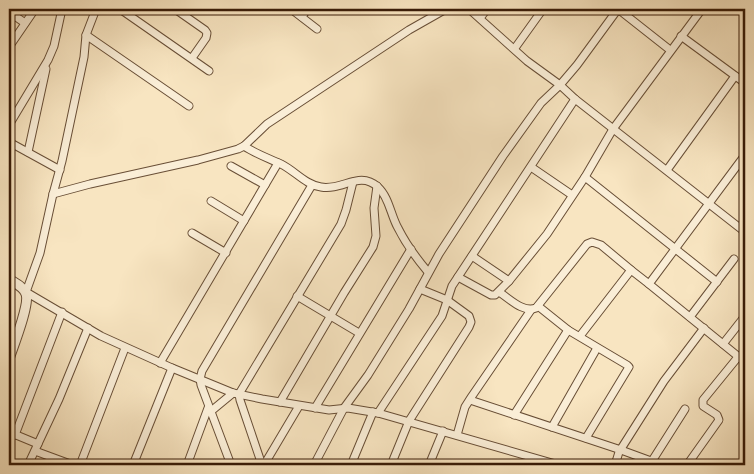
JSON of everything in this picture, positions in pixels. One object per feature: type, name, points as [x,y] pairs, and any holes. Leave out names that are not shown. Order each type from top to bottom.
[{"type":"street","points":[[10,43],[35,9]]},
{"type":"street","points":[[9,124],[48,60],[54,46],[62,9]]},
{"type":"street","points":[[9,359],[26,304],[26,292],[40,253],[81,74],[86,34],[96,9]]},
{"type":"street","points":[[120,9],[209,71]]},
{"type":"street","points":[[175,9],[207,33],[206,38],[192,58]]},
{"type":"street","points":[[291,9],[317,29]]},
{"type":"street","points":[[302,17],[307,9]]},
{"type":"street","points":[[53,194],[223,154],[244,146],[267,124],[409,30],[446,9]]},
{"type":"street","points":[[469,9],[533,66],[560,85],[575,99],[745,232]]},
{"type":"street","points":[[480,18],[487,9]]},
{"type":"street","points":[[515,48],[543,9]]},
{"type":"street","points":[[314,465],[344,408],[368,375],[420,289],[428,272],[503,156],[541,103],[560,85],[618,9],[670,50]]},
{"type":"street","points":[[458,277],[491,295],[495,295],[510,281],[547,234],[585,177],[613,129],[702,9]]},
{"type":"street","points":[[9,12],[26,23]]},
{"type":"street","points":[[86,34],[189,106]]},
{"type":"street","points":[[681,36],[745,84]]},
{"type":"street","points":[[28,152],[48,60]]},
{"type":"street","points":[[667,170],[735,76]]},
{"type":"street","points":[[351,465],[375,412],[442,316],[452,286],[575,99]]},
{"type":"street","points":[[9,142],[60,170]]},
{"type":"street","points":[[244,146],[278,163],[312,185],[330,188],[360,179],[377,186],[382,192],[398,228],[428,272]]},
{"type":"street","points":[[649,284],[745,155]]},
{"type":"street","points":[[160,363],[278,163]]},
{"type":"street","points":[[231,166],[265,186]]},
{"type":"street","points":[[531,167],[572,195]]},
{"type":"street","points":[[585,177],[717,282]]},
{"type":"street","points":[[187,465],[209,410],[236,394],[341,224],[353,182]]},
{"type":"street","points":[[231,465],[209,410],[200,378],[202,371],[312,185]]},
{"type":"street","points":[[280,402],[373,247],[376,236],[374,208],[377,186]]},
{"type":"street","points":[[210,201],[244,221]]},
{"type":"street","points":[[192,234],[226,253]]},
{"type":"street","points":[[457,435],[470,400],[531,310],[538,306],[587,244],[592,242],[602,245],[745,362]]},
{"type":"street","points":[[315,408],[411,248]]},
{"type":"street","points":[[472,256],[510,281]]},
{"type":"street","points":[[690,317],[734,259]]},
{"type":"street","points":[[580,336],[631,270]]},
{"type":"street","points":[[9,279],[26,292],[125,348],[236,394],[299,406],[330,410],[344,408],[375,412],[559,465]]},
{"type":"street","points":[[391,465],[410,421],[471,322],[469,316],[447,300],[420,289]]},
{"type":"street","points":[[499,292],[525,309],[531,310]]},
{"type":"street","points":[[298,296],[360,333]]},
{"type":"street","points":[[538,306],[568,330],[627,364],[629,367],[586,438]]},
{"type":"street","points":[[62,312],[12,434],[73,465]]},
{"type":"street","points":[[723,344],[745,316]]},
{"type":"street","points":[[28,465],[88,328]]},
{"type":"street","points":[[615,465],[621,450],[664,381],[704,328]]},
{"type":"street","points":[[514,415],[568,330]]},
{"type":"street","points":[[80,465],[125,348]]},
{"type":"street","points":[[552,427],[597,348]]},
{"type":"street","points":[[687,465],[719,420],[717,415],[704,406],[703,400],[738,357]]},
{"type":"street","points":[[134,465],[172,368]]},
{"type":"street","points":[[236,394],[240,400],[263,465]]},
{"type":"street","points":[[470,400],[662,465]]},
{"type":"street","points":[[263,465],[299,406]]},
{"type":"street","points":[[652,461],[685,409]]},
{"type":"street","points":[[429,465],[443,431]]}]
